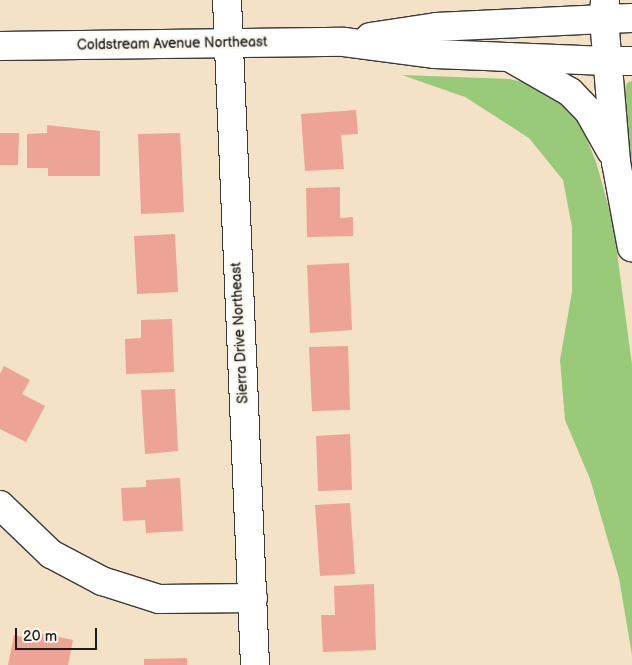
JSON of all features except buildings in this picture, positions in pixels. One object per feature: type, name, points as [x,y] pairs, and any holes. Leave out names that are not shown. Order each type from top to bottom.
[{"type":"main road","name":"Sierra Drive Northeast","points":[[227,0],[256,665]]},
{"type":"main road","name":"Coldstream Avenue Northeast","points":[[344,42],[436,27],[605,10],[632,18]]},
{"type":"main road","points":[[605,10],[620,61],[616,162],[632,248]]},
{"type":"main road","name":"Coldstream Avenue Northeast","points":[[0,46],[344,42],[508,57],[620,61]]},
{"type":"main road","points":[[508,57],[570,92],[600,128],[616,162]]},
{"type":"main road","points":[[0,505],[51,554],[102,581],[159,599],[253,598]]},
{"type":"green space","points":[[402,75],[509,79],[537,85],[565,102],[581,125],[596,162],[613,222],[632,365],[632,655],[619,578],[590,479],[565,420],[560,360],[572,292],[572,227],[563,180],[529,138],[465,97]]},
{"type":"green space","points":[[632,81],[632,169],[621,98],[627,83]]}]
